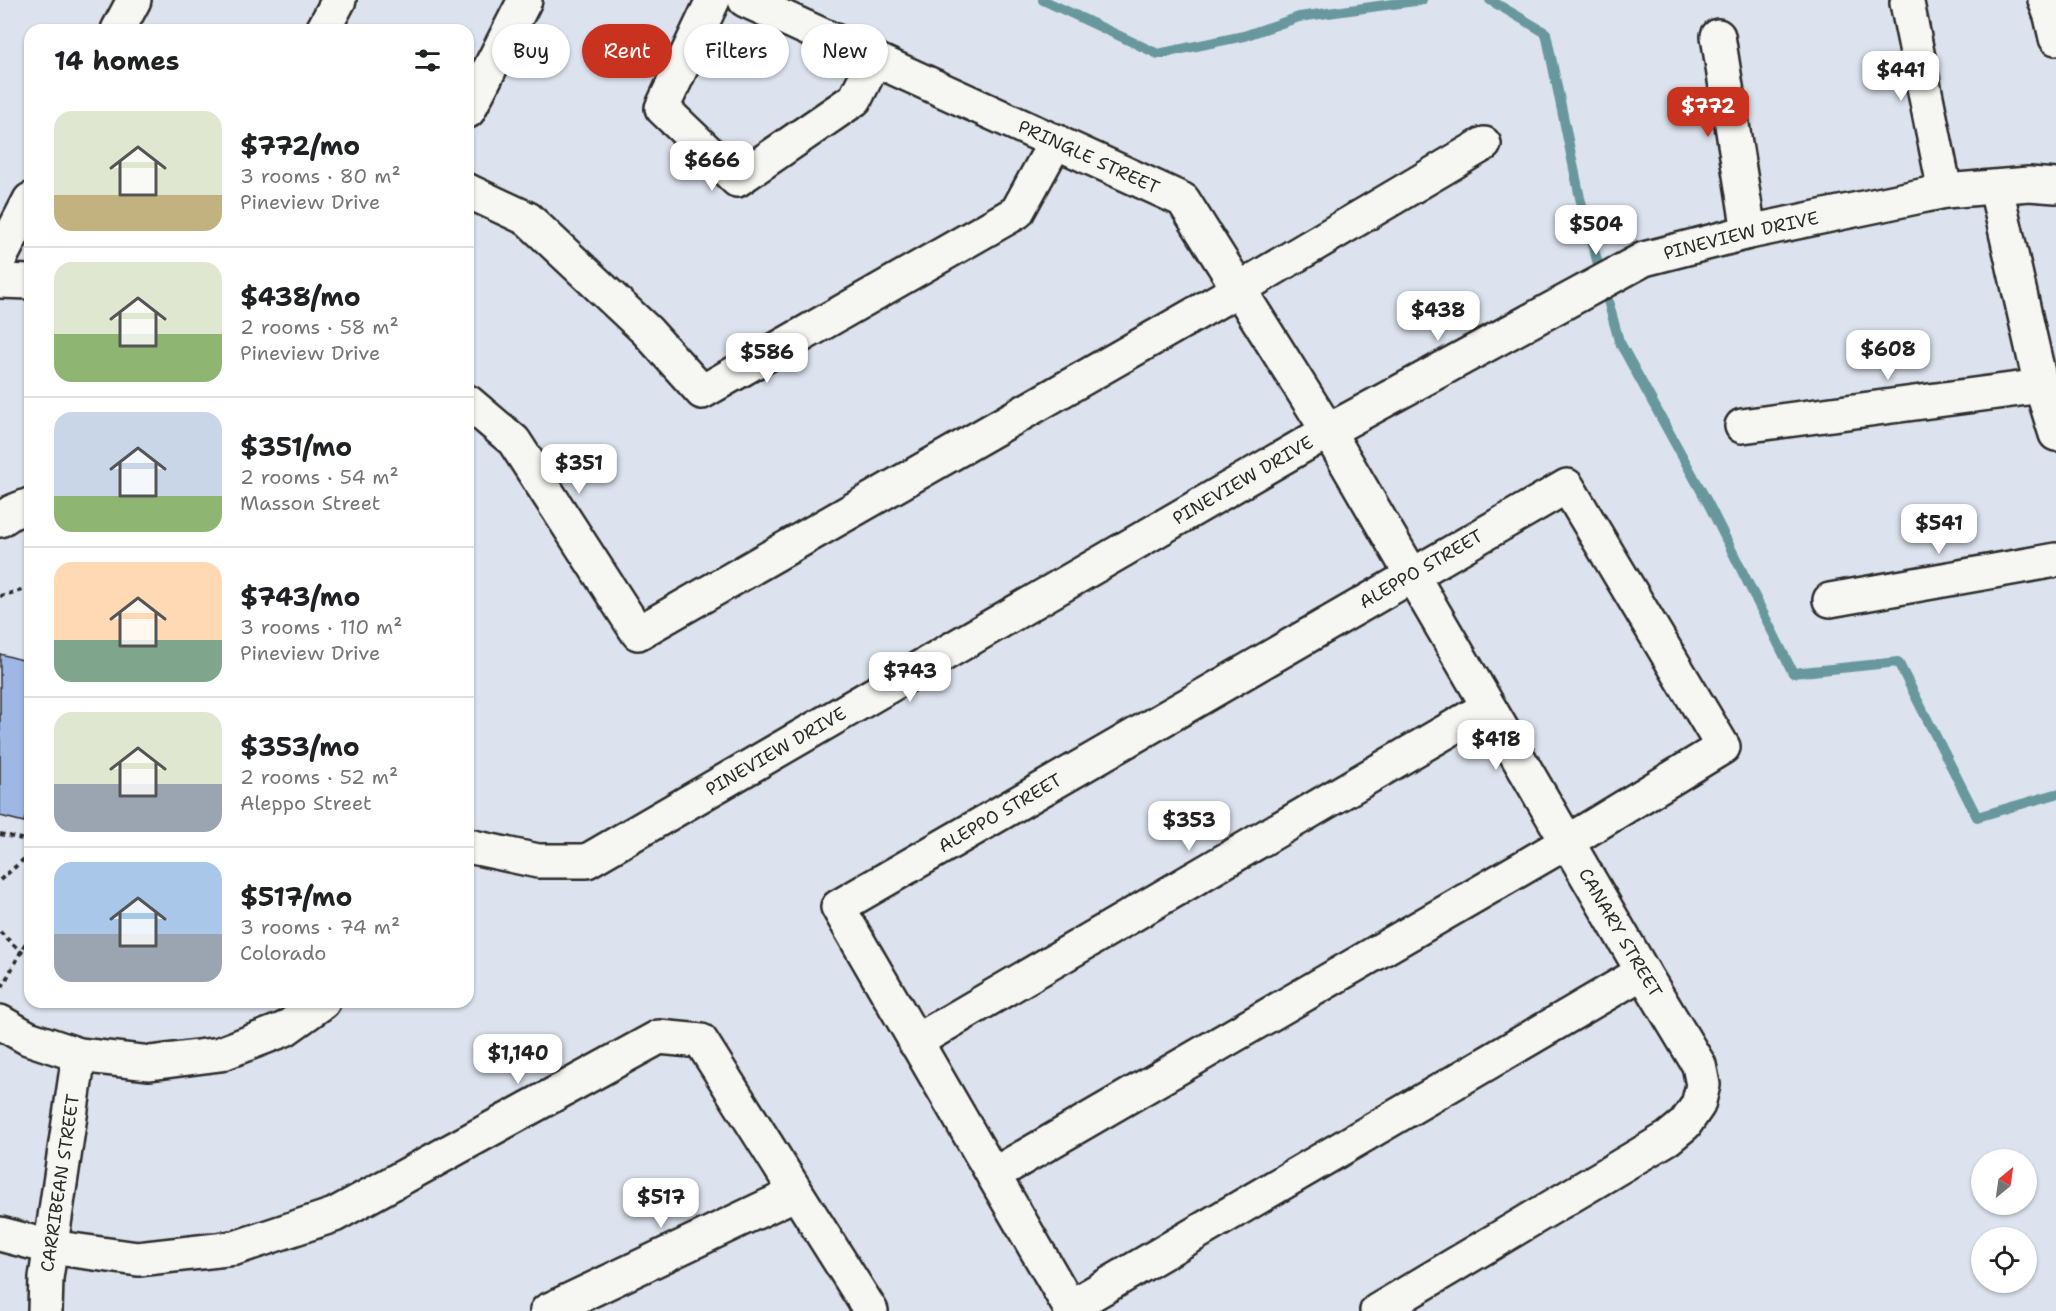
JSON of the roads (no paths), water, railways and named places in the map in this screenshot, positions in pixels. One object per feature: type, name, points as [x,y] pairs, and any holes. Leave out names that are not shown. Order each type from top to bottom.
[{"type":"street","points":[[121,24],[134,0]]},
{"type":"street","points":[[326,24],[339,0]]},
{"type":"street","points":[[474,99],[525,0]]},
{"type":"street","points":[[713,0],[662,108],[737,180],[855,99],[866,78]]},
{"type":"street","name":"PRINGLE STREET","points":[[745,0],[801,25]]},
{"type":"street","points":[[2045,0],[2056,38]]},
{"type":"street","points":[[1907,3],[1946,191]]},
{"type":"street","points":[[1719,36],[1749,232]]},
{"type":"street","name":"PRINGLE STREET","points":[[888,65],[1184,200],[1328,432]]},
{"type":"street","points":[[474,194],[528,219],[648,331],[702,392],[1017,212],[1056,141]]},
{"type":"street","points":[[474,407],[514,441],[638,633],[1239,289],[1484,144]]},
{"type":"street","name":"PINEVIEW DRIVE","points":[[474,847],[538,861],[587,861],[1328,432],[1644,259],[1749,232],[1946,191],[2029,184],[2056,186]]},
{"type":"street","points":[[1996,188],[2041,386],[2056,434]]},
{"type":"street","points":[[0,258],[24,212]]},
{"type":"street","points":[[0,281],[24,282]]},
{"type":"street","points":[[1742,426],[2041,386]]},
{"type":"street","name":"CANARY STREET","points":[[1328,432],[1642,972],[1699,1065],[1703,1085],[1698,1105],[1686,1124],[1668,1138],[1377,1311]]},
{"type":"street","name":"ALEPPO STREET","points":[[1071,1309],[838,907],[1411,574],[1567,486],[1724,747],[1567,842]]},
{"type":"street","points":[[0,520],[24,507]]},
{"type":"street","points":[[1830,600],[2056,560]]},
{"type":"street","points":[[915,1042],[1488,707]]},
{"type":"street","points":[[993,1175],[1567,842]]},
{"type":"street","points":[[1071,1309],[1642,972]]},
{"type":"street","points":[[0,1022],[28,1038],[79,1055],[150,1063],[220,1054],[285,1029],[315,1008]]},
{"type":"street","points":[[0,1234],[51,1246],[138,1259],[235,1248],[334,1215],[659,1036],[701,1041],[872,1311]]},
{"type":"street","name":"CARRIBEAN STREET","points":[[45,1311],[46,1278],[79,1055]]},
{"type":"street","points":[[547,1311],[796,1193]]},
{"type":"waterway","points":[[1043,0],[1158,54],[1244,36],[1299,17],[1422,0]]},
{"type":"waterway","points":[[1490,0],[1546,33],[1580,198],[1619,341],[1709,505],[1793,673],[1898,662],[1977,817],[2056,794]]}]
